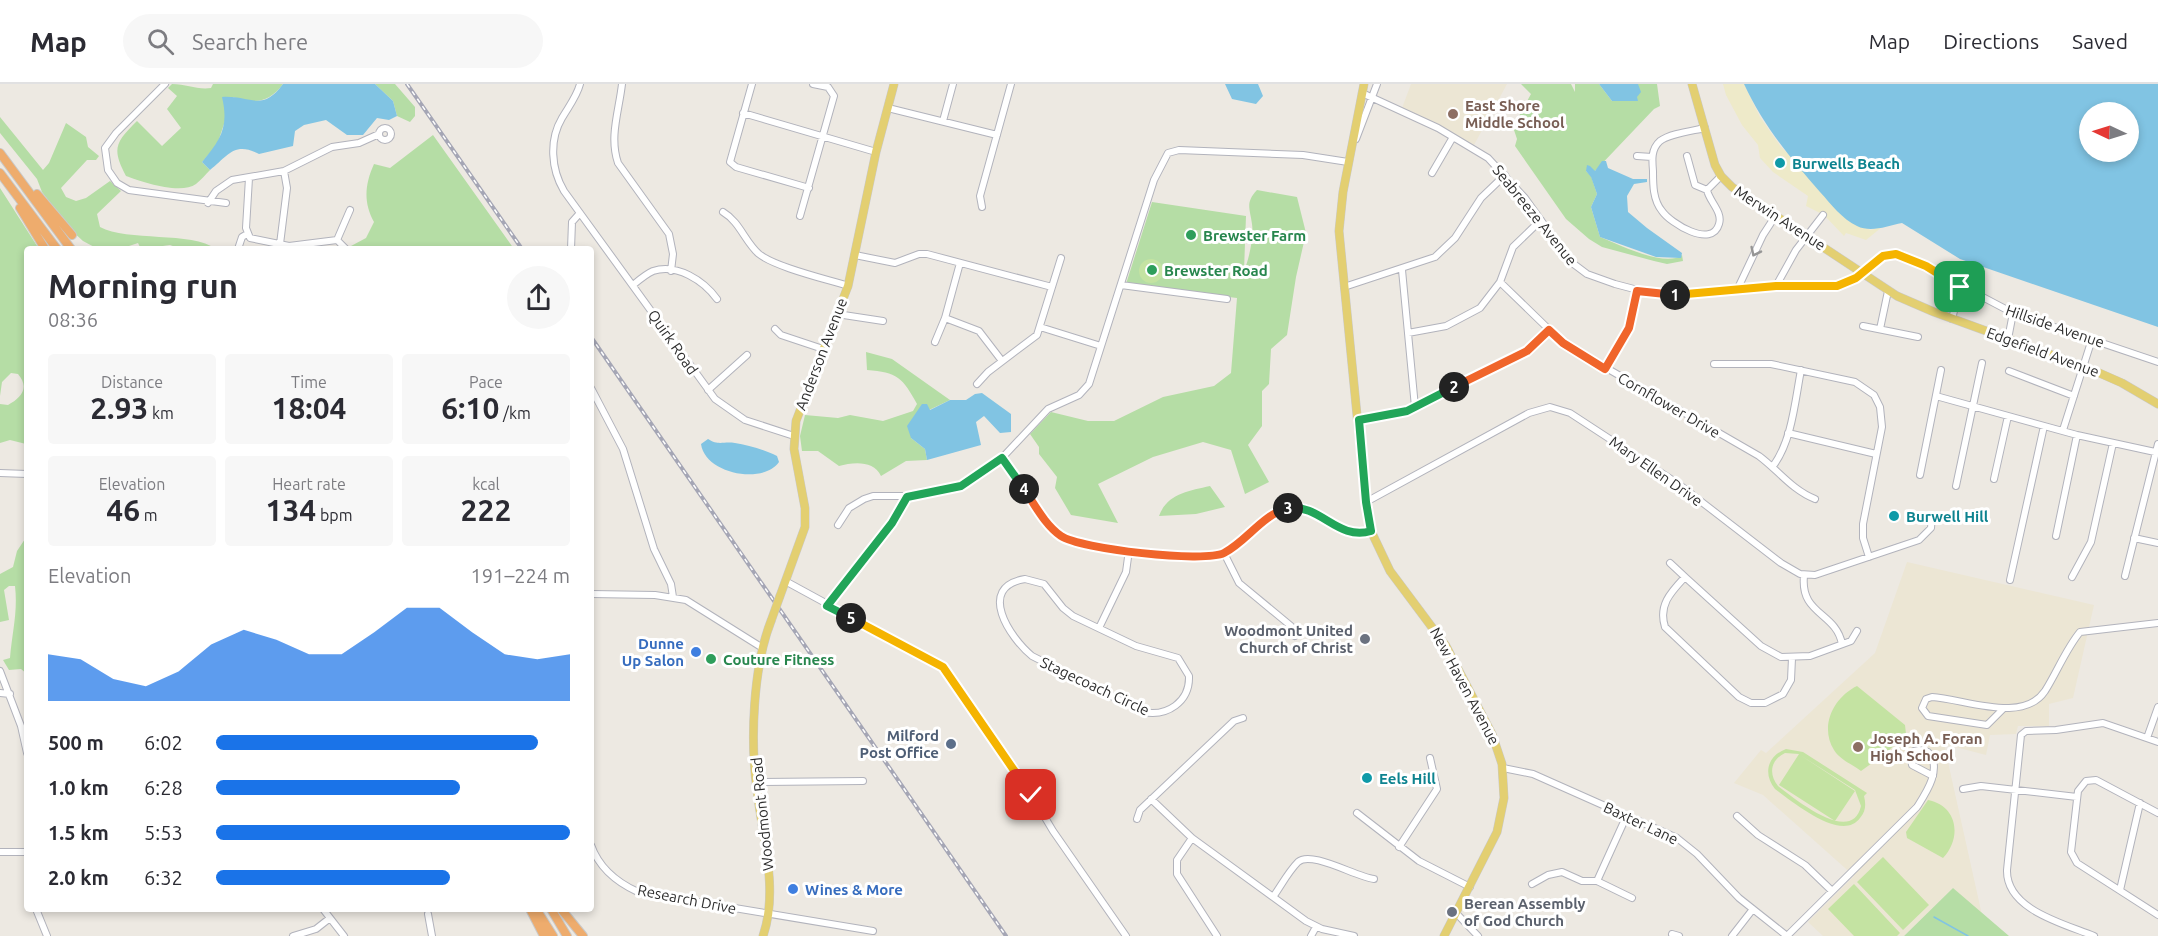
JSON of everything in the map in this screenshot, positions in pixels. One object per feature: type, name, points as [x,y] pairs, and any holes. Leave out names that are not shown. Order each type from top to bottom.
[{"type":"highway","points":[[2,155],[72,235]]},
{"type":"highway","points":[[2,155],[69,246]]},
{"type":"highway","points":[[0,173],[43,246]]},
{"type":"highway","points":[[0,173],[55,246]]},
{"type":"highway","points":[[532,912],[544,936]]},
{"type":"highway","points":[[538,912],[553,936]]},
{"type":"highway","points":[[552,912],[567,936]]},
{"type":"highway","points":[[563,912],[583,936]]},
{"type":"main road","name":"Anderson Avenue","points":[[771,621],[805,527],[805,508],[794,436],[801,406],[848,286],[876,152],[894,84]]},
{"type":"main road","name":"New Haven Avenue","points":[[1364,84],[1349,158],[1339,231],[1366,502],[1371,531],[1395,578],[1432,624],[1446,646],[1492,734],[1503,768],[1504,798],[1501,820],[1492,846],[1444,936]]},
{"type":"main road","name":"Merwin Avenue","points":[[1692,84],[1713,160],[1721,176],[1861,273]]},
{"type":"main road","name":"Edgefield Avenue","points":[[1861,273],[1888,291],[1952,319],[2083,366],[2122,383],[2158,404]]},
{"type":"main road","name":"Woodmont Road","points":[[763,936],[770,890],[756,782],[755,730],[761,647],[771,621]]},
{"type":"street","points":[[165,84],[110,139],[105,152],[106,166],[117,183],[126,189],[208,203],[226,203]]},
{"type":"street","name":"Quirk Road","points":[[580,84],[557,128],[553,156],[559,183],[708,390],[727,410],[745,420],[794,436]]},
{"type":"street","points":[[622,84],[614,133],[614,150],[618,163],[669,234],[673,254],[671,271]]},
{"type":"street","points":[[752,84],[730,162],[735,166],[808,188]]},
{"type":"street","points":[[800,216],[834,94],[828,87],[813,84]]},
{"type":"street","points":[[943,121],[953,84]]},
{"type":"street","points":[[982,207],[980,196],[1011,84]]},
{"type":"street","points":[[838,525],[849,508],[873,496],[907,497],[961,486],[1002,458],[1047,409],[1083,392],[1089,384],[1154,180],[1163,160],[1171,152],[1179,150],[1349,158],[1377,84]]},
{"type":"street","name":"Seabreeze Avenue","points":[[1362,93],[1453,136],[1488,158],[1505,175],[1541,220],[1565,256],[1581,270],[1595,278],[1637,291],[1686,296],[1776,286],[1837,286],[1856,278],[1861,273]]},
{"type":"street","points":[[888,108],[997,135]]},
{"type":"street","points":[[743,113],[876,152]]},
{"type":"street","points":[[1687,156],[1695,185],[1707,189],[1720,218],[1716,230],[1709,234],[1701,234],[1673,222],[1663,213],[1657,202],[1652,157],[1656,146],[1663,139],[1705,128]]},
{"type":"street","points":[[208,203],[224,184],[284,171],[332,147],[359,143],[379,134]]},
{"type":"street","points":[[1432,173],[1453,136]]},
{"type":"street","points":[[1636,156],[1652,157]]},
{"type":"street","points":[[280,244],[287,188],[284,171]]},
{"type":"street","points":[[1344,287],[1402,270],[1423,262],[1447,248],[1480,198],[1505,175]]},
{"type":"street","points":[[1707,189],[1721,176]]},
{"type":"street","points":[[247,234],[249,178]]},
{"type":"street","points":[[337,240],[350,210]]},
{"type":"street","points":[[723,212],[735,221],[755,250],[766,259],[848,286]]},
{"type":"street","points":[[571,246],[572,222],[580,213]]},
{"type":"street","points":[[1776,286],[1806,235],[1823,214]]},
{"type":"street","points":[[1737,290],[1763,235],[1776,215]]},
{"type":"street","points":[[1408,333],[1446,326],[1473,312],[1486,302],[1500,282],[1513,247],[1541,220]]},
{"type":"street","points":[[247,234],[253,239],[294,246],[316,246],[337,240]]},
{"type":"street","points":[[239,246],[242,237],[247,234]]},
{"type":"street","points":[[337,240],[343,246]]},
{"type":"street","points":[[855,255],[895,263],[919,254],[927,254],[1052,287]]},
{"type":"street","name":"Hillside Avenue","points":[[1861,273],[1883,256],[1901,254],[2013,313],[2158,362]]},
{"type":"street","points":[[977,384],[1002,361],[1031,342],[1040,327],[1061,258]]},
{"type":"street","points":[[935,342],[945,318],[960,263]]},
{"type":"street","points":[[1402,270],[1415,407]]},
{"type":"street","points":[[633,285],[652,272],[671,271],[696,278],[717,299]]},
{"type":"street","name":"Cornflower Drive","points":[[1500,282],[1563,343],[1773,466],[1783,479],[1815,499]]},
{"type":"street","points":[[1121,285],[1227,299]]},
{"type":"street","points":[[1952,319],[1960,287]]},
{"type":"street","points":[[1605,369],[1629,328],[1637,291]]},
{"type":"street","points":[[1880,329],[1888,291]]},
{"type":"street","points":[[2008,339],[2013,313]]},
{"type":"street","points":[[837,314],[883,321]]},
{"type":"street","points":[[945,318],[979,331],[1002,361]]},
{"type":"street","points":[[1863,326],[1918,337]]},
{"type":"street","points":[[1040,327],[1101,346]]},
{"type":"street","points":[[775,329],[781,335],[823,349]]},
{"type":"street","points":[[1359,420],[1397,414],[1415,407],[1527,351],[1549,330]]},
{"type":"street","points":[[2063,430],[2092,339]]},
{"type":"street","points":[[708,390],[747,354]]},
{"type":"street","points":[[1714,364],[1760,363],[1802,370],[1855,382],[1874,395],[1882,420],[1862,531],[1869,557]]},
{"type":"street","points":[[1956,486],[1982,363]]},
{"type":"street","points":[[1773,466],[1779,458],[1788,433],[1802,370]]},
{"type":"street","points":[[1920,475],[1941,370]]},
{"type":"street","points":[[2008,371],[2074,396]]},
{"type":"street","points":[[594,394],[623,449],[654,549],[671,584],[673,597]]},
{"type":"street","points":[[1936,396],[2078,435],[2155,452]]},
{"type":"street","name":"Mary Ellen Drive","points":[[1366,502],[1529,413],[1543,407],[1554,407],[1570,413],[1652,466],[1781,563],[1804,576]]},
{"type":"street","points":[[1994,479],[2008,416]]},
{"type":"street","points":[[2010,580],[2044,426]]},
{"type":"street","points":[[1788,433],[1876,454]]},
{"type":"street","points":[[2056,536],[2078,435]]},
{"type":"street","points":[[2072,577],[2089,548],[2113,443]]},
{"type":"street","points":[[2125,576],[2158,444]]},
{"type":"street","points":[[1002,458],[1048,524],[1061,536],[1082,544],[1199,558],[1224,553],[1273,514],[1289,508],[1313,511],[1348,532],[1371,531]]},
{"type":"street","points":[[0,473],[24,474]]},
{"type":"street","points":[[827,606],[892,523],[907,497]]},
{"type":"street","points":[[1842,644],[1836,627],[1810,604],[1804,587],[1804,576],[1818,575],[1924,537],[1931,528],[1932,515]]},
{"type":"street","points":[[2134,538],[2158,543]]},
{"type":"street","points":[[1099,628],[1126,572],[1130,550]]},
{"type":"street","points":[[1224,553],[1239,583],[1291,626],[1295,636]]},
{"type":"street","points":[[1670,563],[1761,646],[1775,654],[1792,658],[1810,656],[1854,639],[1857,632]]},
{"type":"street","points":[[1684,577],[1665,602],[1662,613],[1665,627],[1739,697],[1758,704],[1780,696],[1791,680],[1792,658]]},
{"type":"street","name":"Stagecoach Circle","points":[[1022,579],[1036,580],[1046,586],[1069,614],[1099,628],[1136,646],[1178,658],[1189,676],[1184,697],[1162,714],[1143,712],[1040,662],[1025,651],[1003,620],[1001,598],[1012,583],[1022,579]]},
{"type":"street","points":[[787,582],[827,606],[933,660],[948,672],[1022,780],[1053,831],[1126,936]]},
{"type":"street","points":[[594,594],[673,597],[694,604],[761,647]]},
{"type":"street","points":[[2003,709],[1987,725],[1928,716],[1922,708],[1926,699],[1935,697],[2003,709],[2020,708],[2037,700],[2083,630],[2158,623]]},
{"type":"street","points":[[0,671],[10,694],[24,743]]},
{"type":"street","points":[[0,693],[10,694]]},
{"type":"street","points":[[2147,738],[2158,707]]},
{"type":"street","points":[[1137,819],[1140,810],[1151,799],[1234,721],[1243,718]]},
{"type":"street","points":[[2094,936],[2059,925],[2016,896],[2010,888],[2007,870],[2023,732],[2103,723],[2158,742]]},
{"type":"street","points":[[1787,936],[1912,813],[1925,795],[1933,776],[1934,766],[1931,754],[1922,750],[1914,751],[1911,757],[1912,765],[1933,776]]},
{"type":"street","points":[[1399,847],[1437,789],[1438,781],[1430,758]]},
{"type":"street","name":"Baxter Lane","points":[[1503,768],[1533,774],[1684,843],[1753,909],[1787,936]]},
{"type":"street","points":[[2158,813],[2093,780],[2080,785],[2072,858],[2158,915]]},
{"type":"street","points":[[756,782],[863,781]]},
{"type":"street","points":[[1963,789],[1981,786],[2077,797]]},
{"type":"street","points":[[1151,799],[1192,838],[1316,927],[1354,936]]},
{"type":"street","points":[[2120,890],[2140,803]]},
{"type":"street","points":[[1357,813],[1419,861],[1470,887]]},
{"type":"street","points":[[1598,882],[1627,815]]},
{"type":"street","points":[[1737,816],[1758,835],[1805,865],[1832,891]]},
{"type":"street","points":[[1192,838],[1177,860],[1177,874],[1217,936]]},
{"type":"street","name":"Research Drive","points":[[594,851],[610,875],[638,892],[873,931]]},
{"type":"street","points":[[0,852],[24,852]]},
{"type":"street","points":[[1273,897],[1297,863],[1305,858],[1316,859],[1374,879]]},
{"type":"street","points":[[1532,884],[1558,872],[1582,880],[1598,882],[1632,898]]},
{"type":"street","points":[[1732,936],[1753,909]]},
{"type":"street","points":[[37,912],[47,936]]},
{"type":"street","points":[[325,912],[344,936]]},
{"type":"street","points":[[1456,913],[1478,936]]},
{"type":"street","points":[[428,915],[432,936]]},
{"type":"street","points":[[293,936],[316,929],[330,918]]},
{"type":"street","points":[[1311,936],[1316,927]]},
{"type":"shaded area","name":"East Shore Middle School","points":[[1411,84],[1507,84],[1474,145],[1402,108]]},
{"type":"shaded area","name":"Joseph A. Foran High School","points":[[1907,562],[2094,605],[2073,698],[2049,704],[2049,726],[2018,726],[2016,734],[1990,735],[1986,755],[1944,744],[1982,915],[1953,888],[1904,936],[1823,936],[1808,922],[1854,876],[1763,795],[1734,783],[1761,750],[1766,753],[1875,653]]},
{"type":"green space","points":[[172,84],[211,88],[213,84],[283,84],[272,95],[261,100],[248,101],[233,97],[217,145],[202,162],[210,170],[196,184],[189,187],[171,188],[126,176],[117,152],[120,140],[137,121],[162,146],[181,128],[167,109],[177,96],[168,88]]},
{"type":"green space","points":[[375,84],[395,84],[415,107],[415,116],[410,122],[397,116],[393,101]]},
{"type":"green space","points":[[1521,84],[1571,84],[1575,92],[1575,84],[1599,84],[1612,101],[1637,97],[1638,84],[1657,84],[1660,106],[1654,109],[1595,171],[1586,171],[1591,176],[1597,194],[1591,207],[1600,237],[1653,257],[1665,259],[1682,255],[1683,261],[1667,264],[1602,247],[1566,219],[1515,146],[1517,139],[1513,127],[1531,94]]},
{"type":"green space","points":[[0,117],[43,170],[49,163],[66,123],[86,137],[88,147],[99,156],[96,160],[87,160],[61,188],[66,197],[76,201],[86,198],[110,181],[121,191],[97,214],[100,227],[126,234],[192,240],[209,246],[140,246],[138,243],[129,246],[92,246],[83,241],[71,230],[42,192],[37,179],[0,133]]},
{"type":"green space","points":[[433,135],[512,246],[351,246],[366,238],[374,222],[370,215],[366,193],[374,164],[390,168]]},
{"type":"green space","points":[[0,188],[37,246],[24,246],[24,388],[18,374],[11,373],[2,382],[0,396]]},
{"type":"green space","points":[[1257,190],[1297,197],[1306,233],[1287,335],[1271,349],[1269,384],[1262,391],[1262,426],[1248,445],[1269,482],[1245,494],[1231,450],[1203,442],[1153,457],[1098,484],[1118,523],[1071,515],[1055,488],[1057,477],[1039,454],[1039,447],[1030,434],[1051,412],[1088,421],[1114,421],[1163,397],[1214,386],[1231,373],[1237,298],[1126,284],[1152,202],[1246,216],[1244,271],[1252,235],[1250,202]]},
{"type":"green space","name":"Brewster Road","points":[[1151,259],[1160,262],[1163,271],[1160,280],[1151,283],[1142,280],[1139,271],[1142,262]]},
{"type":"green space","points":[[866,352],[892,359],[950,400],[929,410],[911,438],[925,449],[927,460],[906,461],[881,476],[878,471],[868,465],[857,463],[839,466],[818,451],[802,451],[800,436],[805,415],[838,418],[850,415],[883,421],[913,411],[917,404],[903,382],[885,372],[867,370]]},
{"type":"green space","points":[[24,388],[24,444],[10,440],[0,443],[0,404],[8,405]]},
{"type":"green space","points":[[1210,486],[1225,507],[1196,514],[1159,516],[1173,498]]},
{"type":"green space","points":[[24,540],[24,672],[21,669],[9,670],[3,660],[10,658],[15,614],[15,586],[9,586],[4,590],[9,620],[0,622],[0,574],[13,567],[17,551]]},
{"type":"green space","points":[[1857,686],[1905,725],[1906,734],[1886,753],[1861,771],[1836,753],[1828,731],[1831,713],[1836,705],[1842,697]]},
{"type":"green space","points":[[1786,749],[1803,752],[1867,793],[1864,796],[1865,805],[1860,818],[1852,824],[1842,826],[1830,823],[1805,810],[1775,789],[1768,772],[1771,761]],"holes":[[[1785,753],[1799,754],[1779,785],[1833,820],[1809,809],[1778,786],[1772,767],[1780,756]],[[1800,755],[1855,790],[1861,806],[1856,817],[1847,822],[1835,821],[1855,791]]]},
{"type":"green space","points":[[1928,800],[1946,809],[1954,824],[1953,841],[1943,858],[1907,838],[1906,832]]},
{"type":"green space","points":[[1883,857],[1929,905],[1903,930],[1857,882]]},
{"type":"green space","points":[[1854,884],[1900,933],[1897,936],[1854,936],[1828,909]]},
{"type":"green space","points":[[1953,888],[2009,936],[1904,936]]},
{"type":"sand","name":"Burwells Beach","points":[[1723,84],[1744,84],[1760,117],[1781,147],[1870,230],[1882,227],[1866,240],[1846,233],[1844,236],[1824,215],[1806,206],[1808,196],[1773,172],[1760,158],[1758,145],[1742,125],[1726,95]]},
{"type":"water","points":[[283,84],[375,84],[393,101],[397,116],[389,120],[377,118],[363,135],[347,135],[326,120],[304,125],[295,131],[293,146],[259,154],[250,150],[237,150],[227,155],[210,170],[202,162],[222,132],[225,117],[222,97],[262,100],[269,98]]},
{"type":"water","points":[[1225,84],[1258,84],[1263,96],[1256,104],[1232,99]]},
{"type":"water","points":[[1599,84],[1638,84],[1641,92],[1637,97],[1638,101],[1612,101]]},
{"type":"water","points":[[1744,84],[2158,84],[2158,327],[1960,259],[1902,223],[1873,229],[1862,228],[1852,223],[1837,211],[1798,167],[1768,127]]},
{"type":"water","points":[[1602,161],[1606,161],[1608,168],[1633,179],[1647,179],[1647,182],[1634,184],[1627,196],[1628,212],[1682,253],[1681,258],[1656,257],[1600,237],[1591,207],[1597,194],[1591,177],[1586,171],[1587,165],[1595,171]]},
{"type":"water","points":[[982,393],[1011,414],[1011,432],[1000,433],[984,416],[976,422],[981,445],[927,460],[925,449],[911,438],[907,426],[922,404],[927,404],[930,410],[950,400],[966,400],[975,394]]},
{"type":"water","points":[[708,439],[715,442],[751,446],[777,456],[779,462],[771,469],[761,473],[736,473],[723,469],[705,454],[701,444]]},
{"type":"waterway","points":[[1934,917],[1968,936]]},
{"type":"railway","points":[[407,84],[520,246]]},
{"type":"railway","points":[[594,341],[1006,936]]},
{"type":"place","name":"East Shore Middle School","points":[[1453,114]]},
{"type":"place","name":"Burwells Beach","points":[[1780,163]]},
{"type":"place","name":"Brewster Farm","points":[[1191,235]]},
{"type":"place","name":"Brewster Road","points":[[1152,270]]},
{"type":"place","name":"Burwell Hill","points":[[1894,516]]},
{"type":"place","name":"Woodmont United Church of Christ","points":[[1365,639]]},
{"type":"place","name":"Dunne Up Salon","points":[[696,652]]},
{"type":"place","name":"Couture Fitness","points":[[711,659]]},
{"type":"place","name":"Milford Post Office","points":[[951,744]]},
{"type":"place","name":"Joseph A. Foran High School","points":[[1858,747]]},
{"type":"place","name":"Eels Hill","points":[[1367,778]]},
{"type":"place","name":"Wines & More","points":[[793,889]]},
{"type":"place","name":"Berean Assembly of God Church","points":[[1452,912]]},
{"type":"route","points":[[1031,795],[969,701],[943,667],[827,606],[883,536],[907,497],[961,486],[1002,458],[1051,528],[1072,542],[1090,546],[1212,557],[1234,546],[1273,514],[1292,507],[1313,511],[1339,529],[1364,533],[1371,531],[1366,502],[1359,420],[1407,411],[1527,351],[1549,330],[1563,343],[1605,369],[1629,328],[1637,291],[1686,296],[1776,286],[1837,286],[1856,278],[1888,254],[1904,255],[1960,287]]}]
